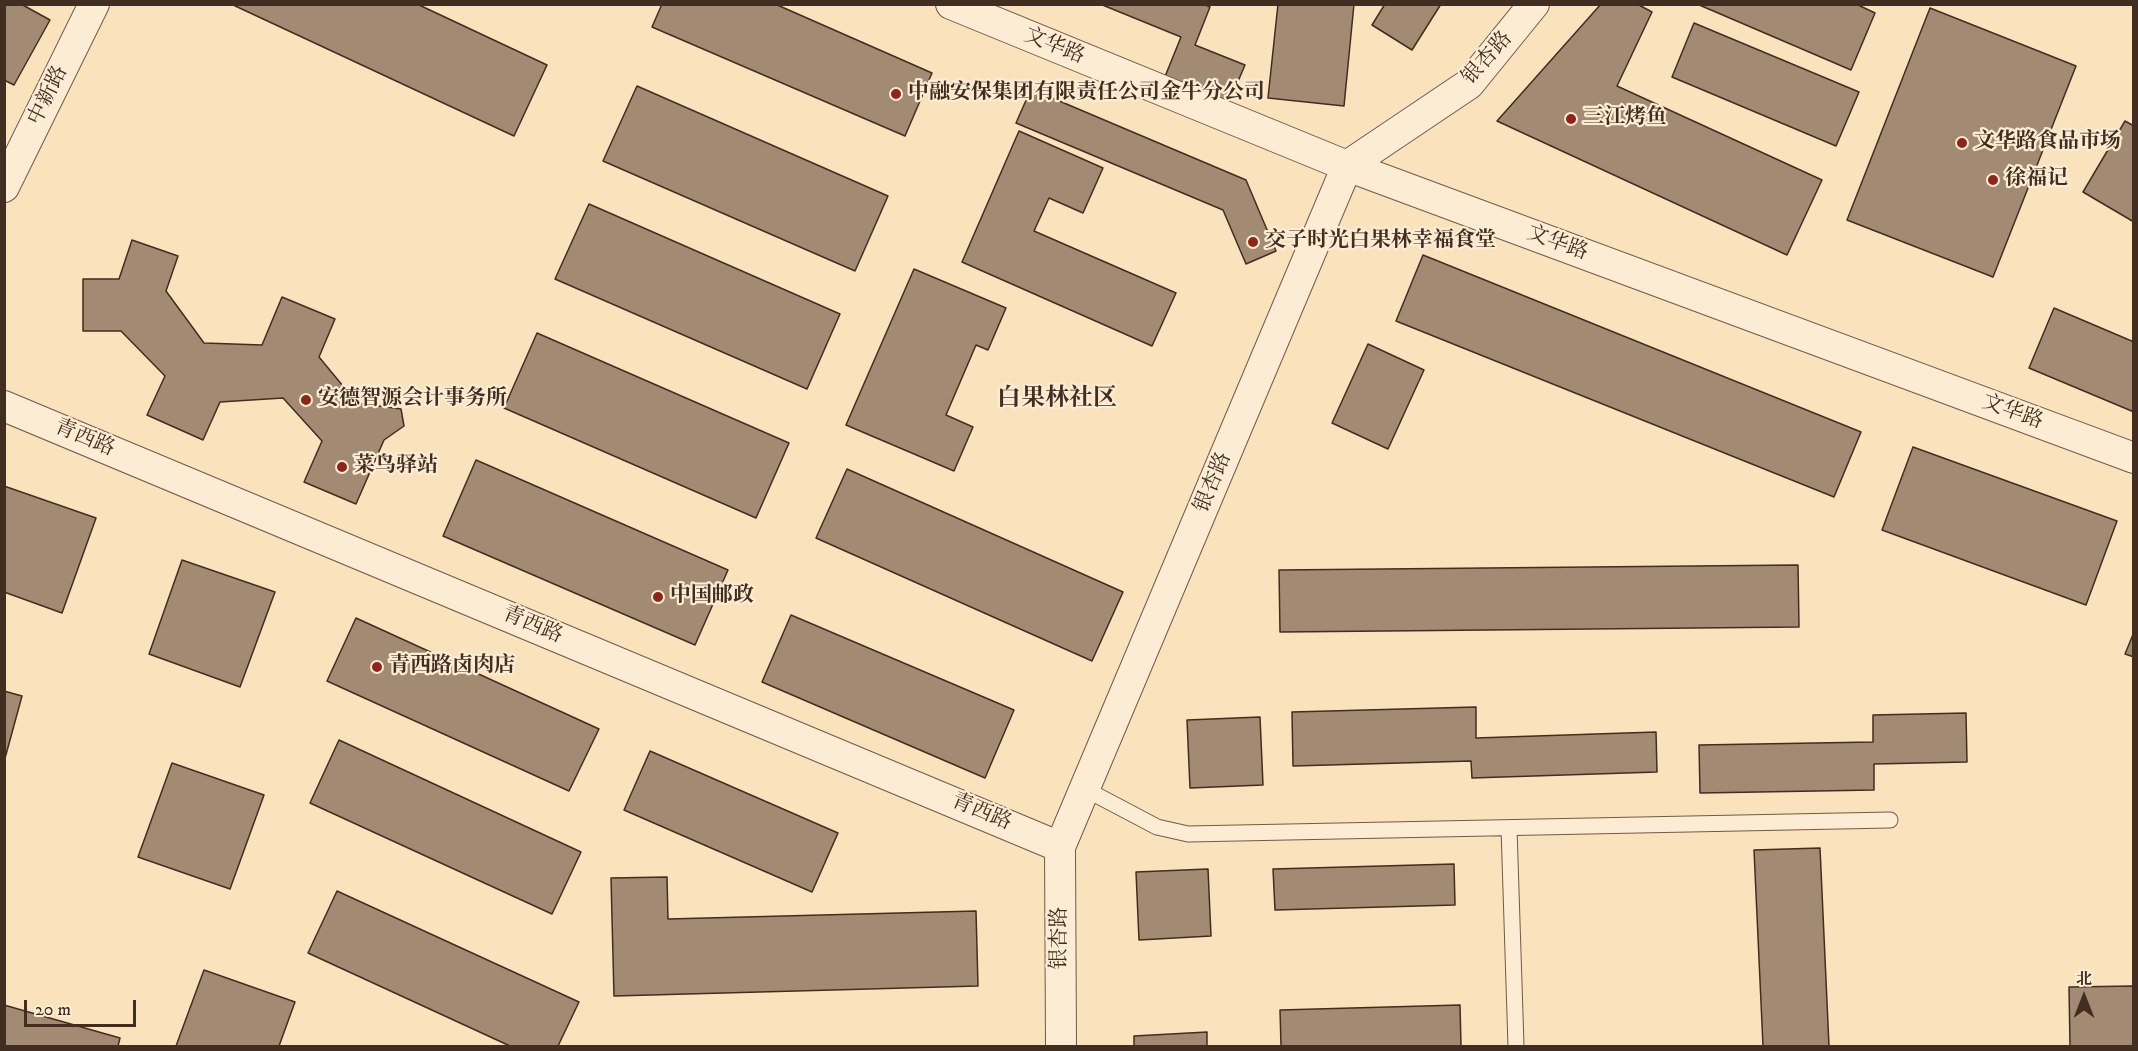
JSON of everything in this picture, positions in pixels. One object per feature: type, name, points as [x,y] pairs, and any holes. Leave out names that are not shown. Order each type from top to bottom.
[{"type":"street","name":"中新路","points":[[4,187],[94,4]]},
{"type":"street","name":"文华路","points":[[951,4],[1347,166],[2133,458]]},
{"type":"street","name":"银杏路","points":[[1061,1047],[1060,847],[1347,166],[1469,84],[1534,4]]},
{"type":"street","name":"青西路","points":[[4,406],[1060,847]]},
{"type":"lane","points":[[1085,789],[1157,827],[1188,834],[1890,820]]},
{"type":"lane","points":[[1509,828],[1516,1047]]},
{"type":"building","points":[[4,4],[21,4],[50,20],[14,85],[4,80]]},
{"type":"building","points":[[231,4],[417,4],[547,65],[514,136]]},
{"type":"building","points":[[662,4],[775,4],[932,73],[905,136],[652,27]]},
{"type":"building","points":[[1100,4],[1203,4],[1210,7],[1195,45],[1245,65],[1228,105],[1164,79],[1181,37]]},
{"type":"building","points":[[1278,4],[1354,4],[1344,106],[1268,98]]},
{"type":"building","points":[[1385,4],[1441,4],[1412,50],[1372,25]]},
{"type":"building","points":[[1601,4],[1637,4],[1652,12],[1617,86],[1822,180],[1787,255],[1497,121]]},
{"type":"building","points":[[1697,4],[1856,4],[1875,13],[1851,70]]},
{"type":"building","name":"文华路食品市场","points":[[1930,8],[2076,66],[1993,277],[1847,220]]},
{"type":"building","points":[[1694,23],[1859,92],[1836,146],[1672,77]]},
{"type":"building","points":[[637,86],[888,196],[855,271],[603,161]]},
{"type":"building","points":[[1031,89],[1246,180],[1276,251],[1246,264],[1223,210],[1016,123]]},
{"type":"building","points":[[2125,121],[2134,126],[2134,222],[2083,192]]},
{"type":"building","points":[[1019,131],[1103,168],[1083,213],[1049,198],[1034,231],[1176,293],[1152,346],[962,262]]},
{"type":"building","points":[[589,204],[840,314],[807,389],[555,279]]},
{"type":"building","points":[[132,240],[178,256],[166,291],[204,343],[262,345],[282,297],[335,319],[319,357],[357,403],[401,409],[404,426],[384,440],[356,504],[304,482],[322,441],[283,398],[220,402],[203,440],[147,415],[165,376],[121,331],[83,331],[83,279],[119,279]]},
{"type":"building","points":[[1423,255],[1861,432],[1834,497],[1396,321]]},
{"type":"building","points":[[914,269],[1006,308],[988,350],[976,345],[946,415],[973,427],[954,471],[846,425]]},
{"type":"building","points":[[2054,308],[2134,342],[2134,412],[2029,368]]},
{"type":"building","points":[[537,333],[789,443],[756,518],[504,408]]},
{"type":"building","points":[[1368,344],[1424,370],[1388,449],[1332,423]]},
{"type":"building","points":[[1913,447],[2117,521],[2086,605],[1882,530]]},
{"type":"building","points":[[476,460],[728,570],[695,645],[443,536]]},
{"type":"building","points":[[847,469],[1123,592],[1092,661],[816,538]]},
{"type":"building","points":[[4,486],[96,518],[62,613],[4,592]]},
{"type":"building","points":[[182,560],[275,592],[240,687],[149,654]]},
{"type":"building","points":[[1798,565],[1799,627],[1280,632],[1279,570]]},
{"type":"building","points":[[791,615],[1014,710],[985,778],[762,682]]},
{"type":"building","points":[[356,618],[599,729],[569,791],[327,681]]},
{"type":"building","points":[[2134,632],[2134,657],[2125,654]]},
{"type":"building","points":[[4,691],[22,696],[4,762]]},
{"type":"building","points":[[1476,707],[1476,738],[1656,732],[1657,772],[1472,778],[1471,761],[1293,766],[1292,712]]},
{"type":"building","points":[[1966,713],[1967,762],[1874,764],[1874,790],[1700,793],[1699,745],[1873,742],[1873,715]]},
{"type":"building","points":[[1260,717],[1263,785],[1190,788],[1187,720]]},
{"type":"building","points":[[339,740],[581,852],[552,914],[310,803]]},
{"type":"building","points":[[650,751],[838,833],[812,892],[624,810]]},
{"type":"building","points":[[172,763],[264,795],[230,889],[138,857]]},
{"type":"building","points":[[1820,848],[1829,1046],[1763,1046],[1754,850]]},
{"type":"building","points":[[1454,864],[1455,905],[1275,910],[1273,869]]},
{"type":"building","points":[[1208,869],[1211,936],[1139,940],[1136,872]]},
{"type":"building","points":[[667,877],[668,919],[976,911],[978,986],[614,996],[611,878]]},
{"type":"building","points":[[337,891],[579,1002],[558,1046],[510,1046],[308,953]]},
{"type":"building","points":[[204,970],[295,1002],[279,1046],[176,1046]]},
{"type":"building","points":[[2134,986],[2134,1046],[2070,1046],[2069,987]]},
{"type":"building","points":[[4,1005],[120,1038],[118,1046],[4,1046]]},
{"type":"building","points":[[1460,1005],[1461,1046],[1281,1046],[1280,1010]]},
{"type":"building","points":[[1207,1032],[1207,1046],[1134,1046],[1134,1036]]},
{"type":"place","name":"中融安保集团有限责任公司金牛分公司","points":[[896,94]]},
{"type":"place","name":"三江烤鱼","points":[[1571,119]]},
{"type":"place","name":"文华路食品市场","points":[[1962,143]]},
{"type":"place","name":"徐福记","points":[[1993,180]]},
{"type":"place","name":"交子时光白果林幸福食堂","points":[[1253,242]]},
{"type":"place","name":"安德智源会计事务所","points":[[306,400]]},
{"type":"place","name":"菜鸟驿站","points":[[342,467]]},
{"type":"place","name":"中国邮政","points":[[658,597]]},
{"type":"place","name":"青西路卤肉店","points":[[377,667]]},
{"type":"district","name":"白果林社区","points":[[1057,400]]}]
